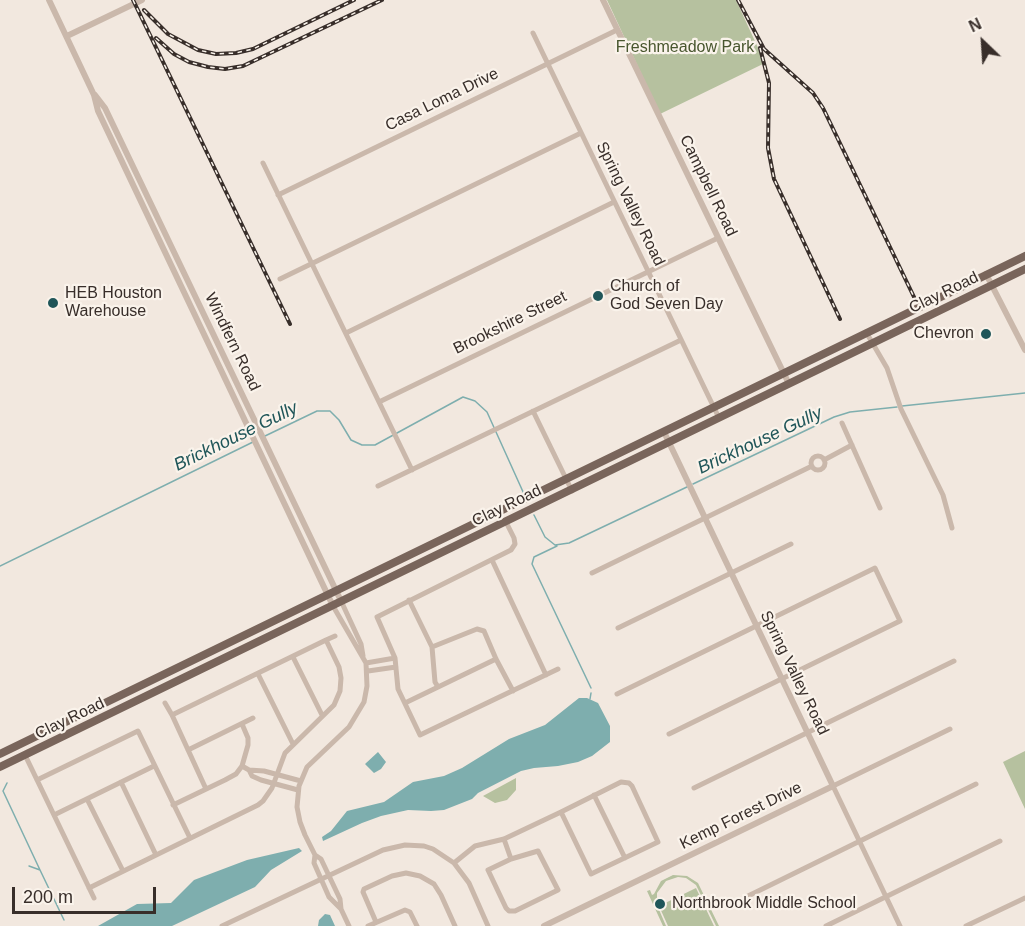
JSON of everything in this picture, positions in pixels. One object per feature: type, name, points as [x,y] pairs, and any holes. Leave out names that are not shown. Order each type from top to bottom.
[{"type":"main road","name":"Clay Road","points":[[0,754],[1025,256]]},
{"type":"main road","name":"Clay Road","points":[[0,767],[342,603],[1025,269]]},
{"type":"main road","points":[[841,345],[843,357]]},
{"type":"main road","points":[[428,547],[432,558]]},
{"type":"main road","points":[[196,660],[200,671]]},
{"type":"main road","points":[[117,698],[122,708]]},
{"type":"main road","points":[[44,734],[48,744]]},
{"type":"street","name":"Windfern Road","points":[[50,0],[94,95],[98,111],[333,606]]},
{"type":"street","points":[[67,36],[142,0]]},
{"type":"street","name":"Campbell Road","points":[[603,0],[789,384]]},
{"type":"street","name":"Casa Loma Drive","points":[[278,195],[617,30]]},
{"type":"street","name":"Spring Valley Road","points":[[533,33],[719,418]]},
{"type":"street","name":"Windfern Road","points":[[94,95],[105,108],[342,603]]},
{"type":"street","points":[[280,279],[581,133]]},
{"type":"street","points":[[263,163],[412,470]]},
{"type":"street","points":[[346,333],[614,202]]},
{"type":"street","name":"Brookshire Street","points":[[379,402],[718,238]]},
{"type":"street","points":[[986,274],[1025,350]]},
{"type":"street","points":[[866,332],[887,368],[901,409],[943,495],[951,528]]},
{"type":"street","points":[[378,486],[681,340]]},
{"type":"street","points":[[534,411],[572,491]]},
{"type":"street","points":[[842,423],[880,508]]},
{"type":"street","name":"Spring Valley Road","points":[[664,432],[900,926]]},
{"type":"street","points":[[824,460],[852,445]]},
{"type":"street","points":[[258,450],[269,451]]},
{"type":"street","points":[[820,456],[824,460],[825,465],[821,469],[816,470],[812,466],[815,457],[820,456]]},
{"type":"street","points":[[592,573],[812,466]]},
{"type":"street","points":[[288,511],[296,507]]},
{"type":"street","points":[[506,522],[514,538],[515,544],[511,550],[377,616],[395,658],[398,689],[420,735],[558,669]]},
{"type":"street","points":[[618,628],[791,544]]},
{"type":"street","points":[[492,560],[546,675]]},
{"type":"street","points":[[617,694],[875,568],[900,621],[669,734]]},
{"type":"street","points":[[409,600],[432,647],[435,682],[438,687]]},
{"type":"street","points":[[340,909],[340,899],[321,859],[315,855],[305,835],[297,807],[298,790],[307,767],[349,727],[360,711],[368,686],[368,671],[361,644],[342,603]]},
{"type":"street","points":[[333,606],[359,654],[363,656]]},
{"type":"street","points":[[432,647],[477,629],[484,631],[513,691]]},
{"type":"street","points":[[172,716],[335,636]]},
{"type":"street","points":[[89,888],[258,805],[272,788],[285,753],[333,705],[340,692],[339,667],[326,640]]},
{"type":"street","points":[[293,657],[322,716]]},
{"type":"street","points":[[366,663],[395,658]]},
{"type":"street","points":[[405,703],[496,658]]},
{"type":"street","points":[[694,788],[954,661]]},
{"type":"street","points":[[368,671],[396,667]]},
{"type":"street","points":[[258,674],[293,744]]},
{"type":"street","points":[[165,703],[206,789]]},
{"type":"street","points":[[188,750],[253,718]]},
{"type":"street","points":[[173,805],[236,774],[242,766],[248,745],[248,738],[242,724]]},
{"type":"street","name":"Kemp Forest Drive","points":[[544,926],[950,729]]},
{"type":"street","points":[[37,780],[138,731],[190,838]]},
{"type":"street","points":[[25,755],[94,898]]},
{"type":"street","points":[[54,815],[154,766]]},
{"type":"street","points":[[242,766],[249,770],[252,776],[261,780],[298,790]]},
{"type":"street","points":[[249,770],[254,769],[301,781]]},
{"type":"street","points":[[286,786],[288,778]]},
{"type":"street","points":[[121,782],[156,855]]},
{"type":"street","points":[[454,863],[474,846],[504,839],[594,795],[625,782],[632,786],[658,842],[591,874],[561,812]]},
{"type":"street","points":[[746,897],[976,784]]},
{"type":"street","points":[[594,795],[625,858]]},
{"type":"street","points":[[87,799],[123,871]]},
{"type":"street","points":[[504,839],[511,859]]},
{"type":"street","points":[[826,926],[1000,840]]},
{"type":"street","points":[[222,926],[383,850],[405,845],[424,846],[444,855],[454,863],[469,883],[488,926]]},
{"type":"street","points":[[538,850],[558,890],[515,911],[509,911],[488,870],[511,859],[538,850]]},
{"type":"street","points":[[315,855],[314,863],[329,897],[340,909],[349,926]]},
{"type":"street","points":[[376,922],[363,892],[364,889],[392,876],[406,873],[420,876],[434,885],[455,926]]},
{"type":"street","points":[[966,926],[1025,898]]},
{"type":"street","points":[[368,926],[405,910],[410,912],[417,926]]},
{"type":"green space","name":"Freshmeadow Park","points":[[607,0],[736,0],[765,63],[660,114]]},
{"type":"green space","points":[[1025,751],[1025,809],[1003,762]]},
{"type":"green space","points":[[516,778],[516,790],[507,800],[495,803],[483,796]]},
{"type":"green space","points":[[673,875],[687,876],[698,883],[719,926],[716,926],[696,885],[686,878],[678,877],[666,881],[657,893],[657,905],[666,926],[663,926],[647,891],[650,890],[652,895],[654,894],[661,881]]},
{"type":"green space","points":[[696,888],[714,926],[668,926],[659,906]]},
{"type":"water","points":[[579,698],[587,698],[598,703],[610,726],[610,742],[592,756],[578,762],[521,771],[478,793],[472,799],[444,810],[408,810],[381,816],[323,841],[322,837],[331,831],[347,811],[384,802],[413,782],[444,776],[462,768],[509,739],[545,725]]},
{"type":"water","points":[[378,752],[386,762],[374,773],[365,764]]},
{"type":"water","points":[[299,848],[302,851],[271,870],[255,887],[172,926],[98,926],[137,904],[171,903],[194,880],[247,860]]},
{"type":"water","points":[[325,914],[330,915],[335,926],[318,926],[319,920]]},
{"type":"waterway","name":"Brickhouse Gully","points":[[902,406],[1025,393]]},
{"type":"waterway","name":"Brickhouse Gully","points":[[265,436],[317,411],[330,411],[339,420],[351,440],[362,445],[375,445],[463,397],[475,401],[487,412],[524,494]]},
{"type":"waterway","name":"Brickhouse Gully","points":[[693,484],[834,417],[850,412],[897,407]]},
{"type":"waterway","name":"Brickhouse Gully","points":[[0,566],[253,442]]},
{"type":"waterway","name":"Brickhouse Gully","points":[[534,515],[545,537],[555,545],[569,543],[689,486]]},
{"type":"waterway","points":[[557,546],[534,557],[532,564],[591,688]]},
{"type":"waterway","points":[[590,699],[591,693]]},
{"type":"waterway","points":[[7,783],[3,791],[40,870]]},
{"type":"waterway","points":[[29,866],[40,870],[64,920]]},
{"type":"railway","points":[[133,0],[290,324]]},
{"type":"railway","points":[[144,10],[168,34],[198,50],[216,54],[253,49],[354,0]]},
{"type":"railway","points":[[156,38],[174,54],[189,62],[225,69],[243,66],[382,0]]},
{"type":"railway","points":[[738,0],[764,49],[813,93],[823,108],[914,297]]},
{"type":"railway","points":[[760,48],[769,83],[768,148],[774,179],[840,319]]},
{"type":"place","name":"Church of God Seven Day","points":[[598,296]]},
{"type":"place","name":"HEB Houston Warehouse","points":[[53,303]]},
{"type":"place","name":"Chevron","points":[[986,334]]},
{"type":"place","name":"Northbrook Middle School","points":[[660,904]]}]
